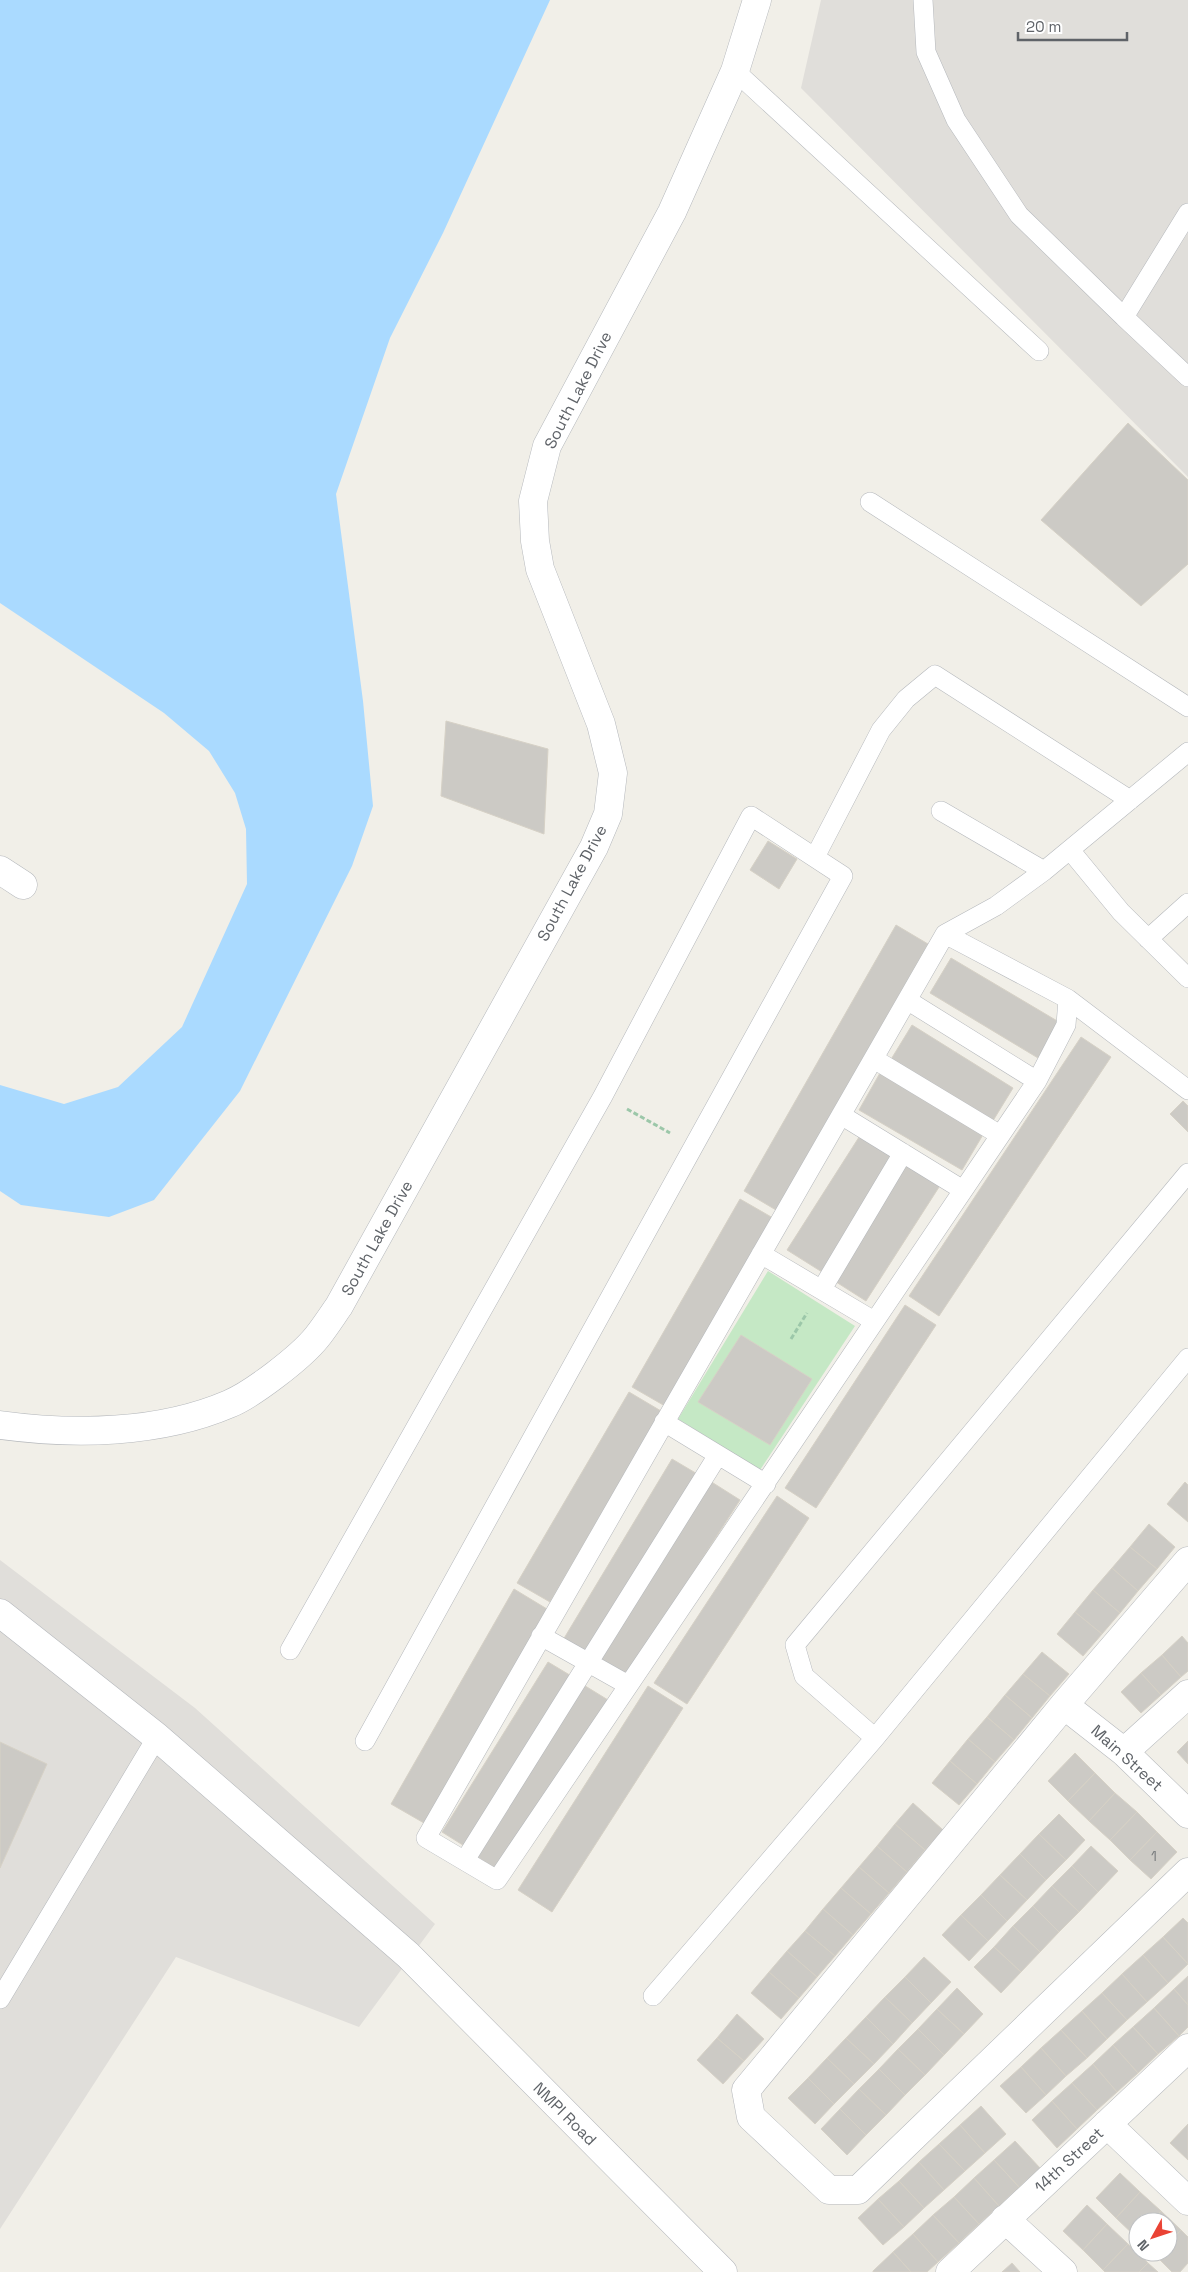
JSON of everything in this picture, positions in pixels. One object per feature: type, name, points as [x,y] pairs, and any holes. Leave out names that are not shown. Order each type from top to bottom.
[{"type":"street","name":"South Lake Drive","points":[[0,1425],[46,1431],[146,1427],[200,1415],[230,1404],[258,1388],[316,1338],[339,1306],[594,847],[608,814],[614,773],[601,724],[540,569],[535,541],[533,501],[547,446],[672,212],[735,71],[756,0]]},
{"type":"street","points":[[0,870],[23,885]]},
{"type":"street","points":[[1188,1561],[1064,1705],[746,2090],[751,2117],[829,2190],[858,2190],[1188,1872]]},
{"type":"street","name":"NMPI Road","points":[[0,1613],[157,1737],[408,1955],[723,2272]]},
{"type":"street","points":[[1124,1752],[1188,1694]]},
{"type":"street","name":"Main Street","points":[[1064,1705],[1124,1752],[1188,1814]]},
{"type":"street","name":"14th Street","points":[[950,2272],[1188,2048]]},
{"type":"street","points":[[1107,2124],[1188,2201]]},
{"type":"street","points":[[1005,2219],[1063,2272]]},
{"type":"lane","points":[[923,0],[926,52],[956,120],[1019,215],[1188,377]]},
{"type":"lane","points":[[735,71],[1039,351]]},
{"type":"lane","points":[[1124,317],[1188,213]]},
{"type":"lane","points":[[870,502],[1188,707]]},
{"type":"lane","points":[[815,857],[880,730],[906,699],[934,675],[1130,800]]},
{"type":"lane","points":[[1068,999],[1066,1025],[1037,1080],[497,1880],[426,1838],[945,934],[996,906],[1044,871],[1188,752]]},
{"type":"lane","points":[[941,811],[1044,871]]},
{"type":"lane","points":[[290,1650],[604,1096],[751,816],[843,876],[365,1741]]},
{"type":"lane","points":[[1070,850],[1121,912],[1188,978]]},
{"type":"lane","points":[[1148,939],[1188,903]]},
{"type":"lane","points":[[945,934],[1068,999],[1188,1090]]},
{"type":"lane","points":[[908,1000],[1037,1080]]},
{"type":"lane","points":[[874,1059],[1000,1135]]},
{"type":"lane","points":[[841,1116],[963,1190]]},
{"type":"lane","points":[[822,1289],[903,1153]]},
{"type":"lane","points":[[875,1738],[804,1676],[795,1645],[1188,1173]]},
{"type":"lane","points":[[761,1254],[874,1321]]},
{"type":"lane","points":[[652,1996],[875,1738],[1188,1358]]},
{"type":"lane","points":[[664,1422],[766,1484]]},
{"type":"lane","points":[[465,1860],[718,1455]]},
{"type":"lane","points":[[541,1636],[628,1685]]},
{"type":"lane","points":[[0,1999],[157,1737]]},
{"type":"path","points":[[604,1096],[695,1146]]},
{"type":"shaded area","points":[[821,0],[1188,0],[1188,477],[801,88]]},
{"type":"shaded area","points":[[0,1560],[195,1708],[435,1924],[359,2027],[176,1957],[0,2229]]},
{"type":"green space","points":[[768,1271],[855,1326],[760,1470],[678,1419]]},
{"type":"water","points":[[0,0],[550,0],[443,233],[390,338],[336,494],[363,701],[373,806],[352,866],[240,1091],[154,1200],[109,1217],[21,1205],[0,1191],[0,1085],[64,1104],[118,1087],[182,1027],[247,884],[246,829],[235,793],[209,751],[164,713],[0,603]]},
{"type":"building","points":[[1128,423],[1188,480],[1188,564],[1141,606],[1041,520]]},
{"type":"building","points":[[446,721],[548,749],[544,834],[441,796]]},
{"type":"building","points":[[768,841],[797,859],[779,889],[750,870]]},
{"type":"building","points":[[896,925],[928,944],[776,1210],[744,1191]]},
{"type":"building","points":[[951,958],[1059,1022],[1038,1058],[930,993]]},
{"type":"building","points":[[912,1025],[1013,1088],[991,1124],[890,1061]]},
{"type":"building","points":[[1081,1037],[1111,1057],[939,1316],[909,1296]]},
{"type":"building","points":[[880,1073],[984,1133],[962,1170],[859,1110]]},
{"type":"building","points":[[1183,1101],[1188,1106],[1188,1132],[1170,1114]]},
{"type":"building","points":[[861,1134],[895,1156],[822,1272],[787,1250]]},
{"type":"building","points":[[908,1163],[941,1184],[866,1301],[833,1280]]},
{"type":"building","points":[[740,1199],[773,1218],[665,1406],[632,1387]]},
{"type":"building","points":[[905,1305],[936,1325],[816,1508],[785,1488]]},
{"type":"building","points":[[741,1335],[812,1379],[770,1445],[698,1402]]},
{"type":"building","points":[[629,1392],[661,1411],[550,1602],[517,1583]]},
{"type":"building","points":[[672,1459],[699,1475],[590,1656],[563,1640]]},
{"type":"building","points":[[710,1481],[740,1500],[626,1677],[597,1658]]},
{"type":"building","points":[[1185,1482],[1188,1485],[1188,1522],[1167,1504]]},
{"type":"building","points":[[777,1496],[809,1518],[687,1704],[654,1683]]},
{"type":"building","points":[[1149,1524],[1175,1547],[1157,1569],[1130,1547]]},
{"type":"building","points":[[1130,1547],[1157,1569],[1138,1591],[1112,1568]]},
{"type":"building","points":[[1112,1568],[1138,1591],[1120,1613],[1093,1590]]},
{"type":"building","points":[[514,1589],[547,1609],[424,1823],[391,1804]]},
{"type":"building","points":[[1093,1590],[1120,1613],[1102,1634],[1075,1612]]},
{"type":"building","points":[[1075,1612],[1102,1634],[1083,1656],[1057,1634]]},
{"type":"building","points":[[1182,1636],[1188,1643],[1188,1671],[1181,1677],[1162,1655]]},
{"type":"building","points":[[1042,1652],[1069,1674],[1050,1696],[1023,1674]]},
{"type":"building","points":[[1162,1655],[1181,1677],[1161,1695],[1141,1673]]},
{"type":"building","points":[[548,1662],[573,1677],[466,1847],[442,1832]]},
{"type":"building","points":[[1141,1673],[1161,1695],[1141,1713],[1121,1692]]},
{"type":"building","points":[[1023,1674],[1050,1696],[1032,1718],[1005,1695]]},
{"type":"building","points":[[582,1684],[608,1700],[499,1871],[473,1854]]},
{"type":"building","points":[[648,1686],[683,1708],[552,1912],[518,1890]]},
{"type":"building","points":[[1005,1695],[1032,1718],[1014,1740],[987,1717]]},
{"type":"building","points":[[987,1717],[1014,1740],[995,1762],[968,1739]]},
{"type":"building","points":[[968,1739],[995,1762],[977,1784],[950,1761]]},
{"type":"building","points":[[1188,1741],[1188,1764],[1177,1752]]},
{"type":"building","points":[[0,1742],[47,1764],[0,1868]]},
{"type":"building","points":[[1075,1753],[1095,1773],[1068,1801],[1048,1781]]},
{"type":"building","points":[[950,1761],[977,1784],[959,1805],[932,1783]]},
{"type":"building","points":[[1095,1773],[1115,1793],[1089,1821],[1068,1801]]},
{"type":"building","points":[[1115,1793],[1137,1812],[1110,1840],[1089,1821]]},
{"type":"building","points":[[913,1803],[943,1830],[925,1850],[895,1824]]},
{"type":"building","points":[[1137,1812],[1157,1832],[1130,1860],[1110,1840]]},
{"type":"building","points":[[1059,1814],[1085,1840],[1066,1860],[1039,1834]]},
{"type":"building","points":[[895,1824],[925,1850],[907,1872],[877,1846]]},
{"type":"building","points":[[1157,1832],[1177,1852],[1151,1879],[1130,1860]]},
{"type":"building","points":[[1039,1834],[1066,1860],[1046,1880],[1020,1854]]},
{"type":"building","points":[[877,1846],[907,1872],[889,1893],[859,1867]]},
{"type":"building","points":[[1091,1846],[1118,1871],[1098,1892],[1072,1866]]},
{"type":"building","points":[[1020,1854],[1046,1880],[1027,1900],[1000,1875]]},
{"type":"building","points":[[1072,1866],[1098,1892],[1079,1912],[1052,1886]]},
{"type":"building","points":[[859,1867],[889,1893],[871,1914],[841,1888]]},
{"type":"building","points":[[1000,1875],[1027,1900],[1007,1921],[981,1895]]},
{"type":"building","points":[[1052,1886],[1079,1912],[1059,1932],[1033,1906]]},
{"type":"building","points":[[841,1888],[871,1914],[853,1935],[823,1909]]},
{"type":"building","points":[[981,1895],[1007,1921],[988,1941],[961,1915]]},
{"type":"building","points":[[1033,1906],[1059,1932],[1040,1952],[1013,1926]]},
{"type":"building","points":[[823,1909],[853,1935],[835,1956],[805,1931]]},
{"type":"building","points":[[961,1915],[988,1941],[969,1961],[942,1935]]},
{"type":"building","points":[[1183,1918],[1188,1923],[1188,1964],[1163,1937]]},
{"type":"building","points":[[1013,1926],[1040,1952],[1021,1972],[994,1947]]},
{"type":"building","points":[[805,1931],[835,1956],[817,1977],[787,1951]]},
{"type":"building","points":[[1163,1937],[1188,1964],[1168,1983],[1143,1955]]},
{"type":"building","points":[[994,1947],[1021,1972],[1001,1993],[974,1967]]},
{"type":"building","points":[[787,1951],[817,1977],[799,1998],[769,1972]]},
{"type":"building","points":[[1143,1955],[1168,1983],[1147,2002],[1122,1974]]},
{"type":"building","points":[[924,1957],[951,1982],[931,2003],[905,1977]]},
{"type":"building","points":[[769,1972],[799,1998],[781,2019],[751,1993]]},
{"type":"building","points":[[1122,1974],[1147,2002],[1127,2020],[1102,1993]]},
{"type":"building","points":[[1188,1976],[1188,2005],[1174,1989]]},
{"type":"building","points":[[905,1977],[931,2003],[912,2023],[885,1997]]},
{"type":"building","points":[[957,1988],[983,2014],[964,2034],[937,2009]]},
{"type":"building","points":[[1174,1989],[1188,2005],[1188,2027],[1179,2036],[1154,2008]]},
{"type":"building","points":[[1102,1993],[1127,2020],[1107,2039],[1082,2011]]},
{"type":"building","points":[[885,1997],[912,2023],[893,2044],[866,2017]]},
{"type":"building","points":[[1154,2008],[1179,2036],[1158,2054],[1133,2027]]},
{"type":"building","points":[[937,2009],[964,2034],[944,2055],[918,2029]]},
{"type":"building","points":[[1082,2011],[1107,2039],[1087,2058],[1061,2030]]},
{"type":"building","points":[[737,2014],[764,2039],[744,2061],[717,2038]]},
{"type":"building","points":[[866,2017],[893,2044],[874,2064],[846,2038]]},
{"type":"building","points":[[1133,2027],[1158,2054],[1138,2073],[1113,2045]]},
{"type":"building","points":[[918,2029],[944,2055],[925,2075],[898,2049]]},
{"type":"building","points":[[1061,2030],[1087,2058],[1066,2076],[1041,2048]]},
{"type":"building","points":[[717,2038],[744,2061],[723,2084],[697,2060]]},
{"type":"building","points":[[846,2038],[874,2064],[854,2084],[827,2058]]},
{"type":"building","points":[[1113,2045],[1138,2073],[1117,2092],[1093,2064]]},
{"type":"building","points":[[1041,2048],[1066,2076],[1046,2095],[1021,2067]]},
{"type":"building","points":[[898,2049],[925,2075],[905,2095],[879,2069]]},
{"type":"building","points":[[827,2058],[854,2084],[834,2104],[808,2078]]},
{"type":"building","points":[[1093,2064],[1117,2092],[1097,2110],[1072,2083]]},
{"type":"building","points":[[1021,2067],[1046,2095],[1026,2113],[1000,2086]]},
{"type":"building","points":[[879,2069],[905,2095],[886,2115],[859,2089]]},
{"type":"building","points":[[808,2078],[834,2104],[815,2124],[788,2098]]},
{"type":"building","points":[[1072,2083],[1097,2110],[1077,2129],[1052,2101]]},
{"type":"building","points":[[859,2089],[886,2115],[866,2135],[840,2109]]},
{"type":"building","points":[[1052,2101],[1077,2129],[1057,2148],[1032,2120]]},
{"type":"building","points":[[981,2106],[1006,2134],[985,2153],[960,2125]]},
{"type":"building","points":[[840,2109],[866,2135],[847,2155],[821,2129]]},
{"type":"building","points":[[1188,2124],[1188,2160],[1170,2143]]},
{"type":"building","points":[[960,2125],[985,2153],[965,2171],[939,2144]]},
{"type":"building","points":[[1015,2141],[1040,2168],[1019,2187],[994,2160]]},
{"type":"building","points":[[939,2144],[965,2171],[944,2190],[919,2162]]},
{"type":"building","points":[[994,2160],[1019,2187],[999,2206],[974,2178]]},
{"type":"building","points":[[919,2162],[944,2190],[924,2208],[899,2181]]},
{"type":"building","points":[[1120,2173],[1140,2192],[1116,2218],[1096,2198]]},
{"type":"building","points":[[974,2178],[999,2206],[979,2224],[954,2197]]},
{"type":"building","points":[[899,2181],[924,2208],[904,2227],[878,2199]]},
{"type":"building","points":[[1140,2192],[1161,2211],[1128,2212],[1128,2229],[1116,2218]]},
{"type":"building","points":[[954,2197],[979,2224],[959,2243],[933,2215]]},
{"type":"building","points":[[878,2199],[904,2227],[883,2245],[858,2218]]},
{"type":"building","points":[[1087,2205],[1107,2224],[1083,2250],[1063,2231]]},
{"type":"building","points":[[933,2215],[959,2243],[938,2262],[913,2234]]},
{"type":"building","points":[[1107,2224],[1128,2244],[1103,2270],[1083,2250]]},
{"type":"building","points":[[1181,2230],[1188,2237],[1188,2263],[1180,2272],[1172,2272],[1162,2262],[1178,2262],[1178,2233]]},
{"type":"building","points":[[913,2234],[938,2262],[927,2272],[911,2272],[893,2252]]},
{"type":"building","points":[[1128,2244],[1128,2262],[1148,2263],[1139,2272],[1105,2272],[1103,2270]]},
{"type":"building","points":[[893,2252],[911,2272],[873,2272],[873,2271]]},
{"type":"building","points":[[1012,2263],[1020,2272],[1002,2272]]},
{"type":"building","points":[[1148,2263],[1158,2272],[1139,2272]]}]
